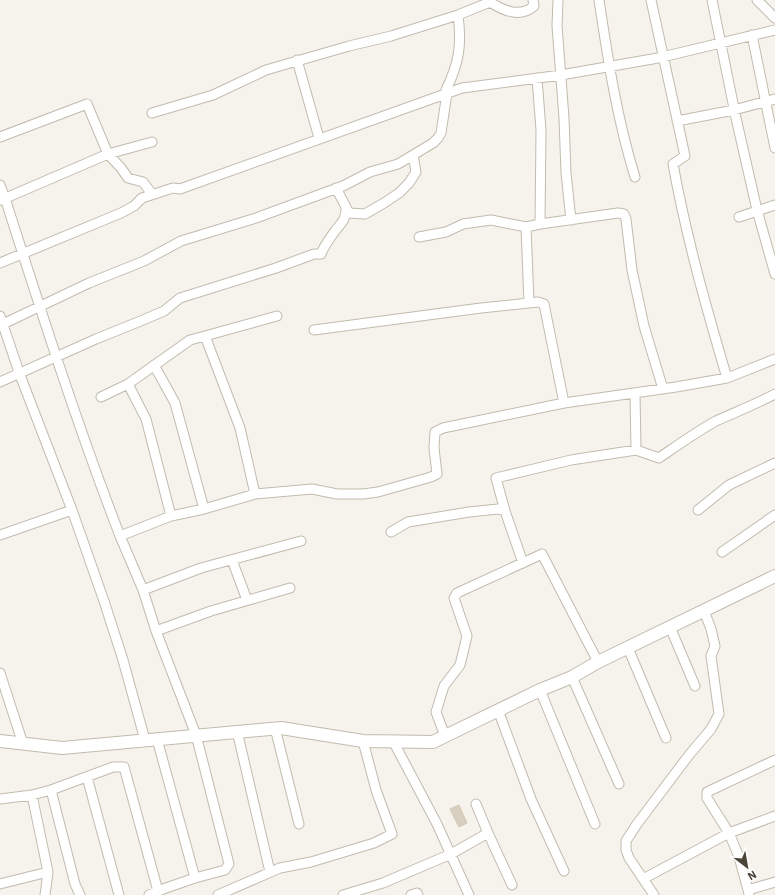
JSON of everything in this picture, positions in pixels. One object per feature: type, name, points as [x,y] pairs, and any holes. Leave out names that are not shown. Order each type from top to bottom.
[{"type":"street","points":[[152,113],[213,95],[266,70],[297,60],[391,36],[458,15],[490,2],[509,12],[528,11],[534,6],[533,0]]},
{"type":"street","points":[[558,0],[557,26],[566,173],[571,220]]},
{"type":"street","points":[[599,0],[609,66],[624,140],[635,177]]},
{"type":"street","points":[[651,0],[662,57],[685,156],[673,164],[679,197],[697,274],[727,378]]},
{"type":"street","points":[[712,0],[756,210],[775,274]]},
{"type":"street","points":[[759,1],[775,18]]},
{"type":"street","points":[[145,740],[123,660],[104,601],[72,510],[20,375],[1,320],[40,306],[89,283],[144,261],[180,241],[256,218],[336,188],[370,172],[398,164],[433,143],[441,133],[447,93],[446,90],[455,68],[460,50],[458,15]]},
{"type":"street","points":[[0,263],[121,213],[134,206],[142,198],[152,194],[173,188],[180,189],[462,88],[561,75],[662,57],[775,30]]},
{"type":"street","points":[[752,35],[775,148]]},
{"type":"street","points":[[297,60],[319,138]]},
{"type":"street","points":[[537,78],[541,130],[540,224]]},
{"type":"street","points":[[677,121],[734,110],[775,98]]},
{"type":"street","points":[[0,137],[88,104],[108,154],[128,178],[143,182],[152,194]]},
{"type":"street","points":[[3,199],[108,154],[152,142]]},
{"type":"street","points":[[336,188],[349,213],[365,214],[399,193],[409,183],[416,172],[413,155]]},
{"type":"street","points":[[0,185],[3,199],[23,253],[95,472],[120,536],[144,590],[156,631],[196,735],[229,864],[225,870],[195,878],[154,893],[124,767],[113,767],[51,790],[32,795],[0,800]]},
{"type":"street","points":[[739,217],[756,210],[775,205]]},
{"type":"street","points":[[0,382],[20,375],[96,339],[164,311],[180,298],[276,268],[314,254],[321,254],[346,216],[346,209]]},
{"type":"street","points":[[419,237],[446,232],[463,224],[491,220],[526,227],[618,213],[624,214],[626,219],[632,270],[644,326],[663,389]]},
{"type":"street","points":[[526,227],[529,303]]},
{"type":"street","points":[[314,330],[538,302],[544,304],[564,403]]},
{"type":"street","points":[[101,397],[128,384],[190,340],[277,316]]},
{"type":"street","points":[[205,336],[240,428],[255,494]]},
{"type":"street","points":[[120,536],[171,516],[204,509],[255,494],[312,489],[337,494],[363,494],[378,492],[437,474],[434,448],[435,432],[443,428],[564,403],[727,378],[775,359]]},
{"type":"street","points":[[154,365],[175,403],[204,509]]},
{"type":"street","points":[[128,384],[146,419],[171,516]]},
{"type":"street","points":[[635,393],[636,450]]},
{"type":"street","points":[[523,563],[505,511],[496,478],[571,460],[636,450],[659,458],[716,422],[757,404],[775,394]]},
{"type":"street","points":[[698,510],[729,485],[775,463]]},
{"type":"street","points":[[391,532],[408,522],[469,512],[498,509],[505,511]]},
{"type":"street","points":[[0,535],[72,510]]},
{"type":"street","points":[[722,552],[775,515]]},
{"type":"street","points":[[144,590],[194,571],[301,541]]},
{"type":"street","points":[[445,736],[436,712],[444,686],[460,665],[467,636],[454,598],[457,593],[542,554],[598,662]]},
{"type":"street","points":[[232,560],[247,600]]},
{"type":"street","points":[[0,741],[62,748],[281,728],[363,741],[433,742],[540,690],[572,677],[598,662],[775,576]]},
{"type":"street","points":[[156,631],[211,611],[290,588]]},
{"type":"street","points":[[654,895],[629,858],[626,850],[626,841],[637,824],[711,729],[719,714],[711,656],[715,646],[712,629],[704,611]]},
{"type":"street","points":[[670,627],[695,686]]},
{"type":"street","points":[[628,648],[666,738]]},
{"type":"street","points":[[0,673],[23,744]]},
{"type":"street","points":[[572,677],[619,784]]},
{"type":"street","points":[[540,690],[595,824]]},
{"type":"street","points":[[498,710],[531,799],[564,871]]},
{"type":"street","points":[[275,728],[299,824]]},
{"type":"street","points":[[237,732],[270,872]]},
{"type":"street","points":[[157,739],[195,878]]},
{"type":"street","points":[[218,895],[280,868],[311,862],[367,845],[392,834],[376,790],[363,741]]},
{"type":"street","points":[[393,741],[437,824],[469,895]]},
{"type":"street","points":[[775,760],[707,792],[707,798],[729,833],[739,857],[749,893],[775,882]]},
{"type":"street","points":[[88,777],[119,895]]},
{"type":"street","points":[[51,790],[75,884],[80,895]]},
{"type":"street","points":[[32,795],[48,872],[45,895]]},
{"type":"street","points":[[476,804],[512,885]]},
{"type":"street","points":[[643,879],[729,833],[775,816]]},
{"type":"street","points":[[343,895],[383,883],[451,854],[488,833]]},
{"type":"street","points":[[0,884],[48,872]]},
{"type":"street","points":[[411,895],[417,893],[418,895]]},
{"type":"building","points":[[459,805],[467,823],[459,827],[450,809]]}]
